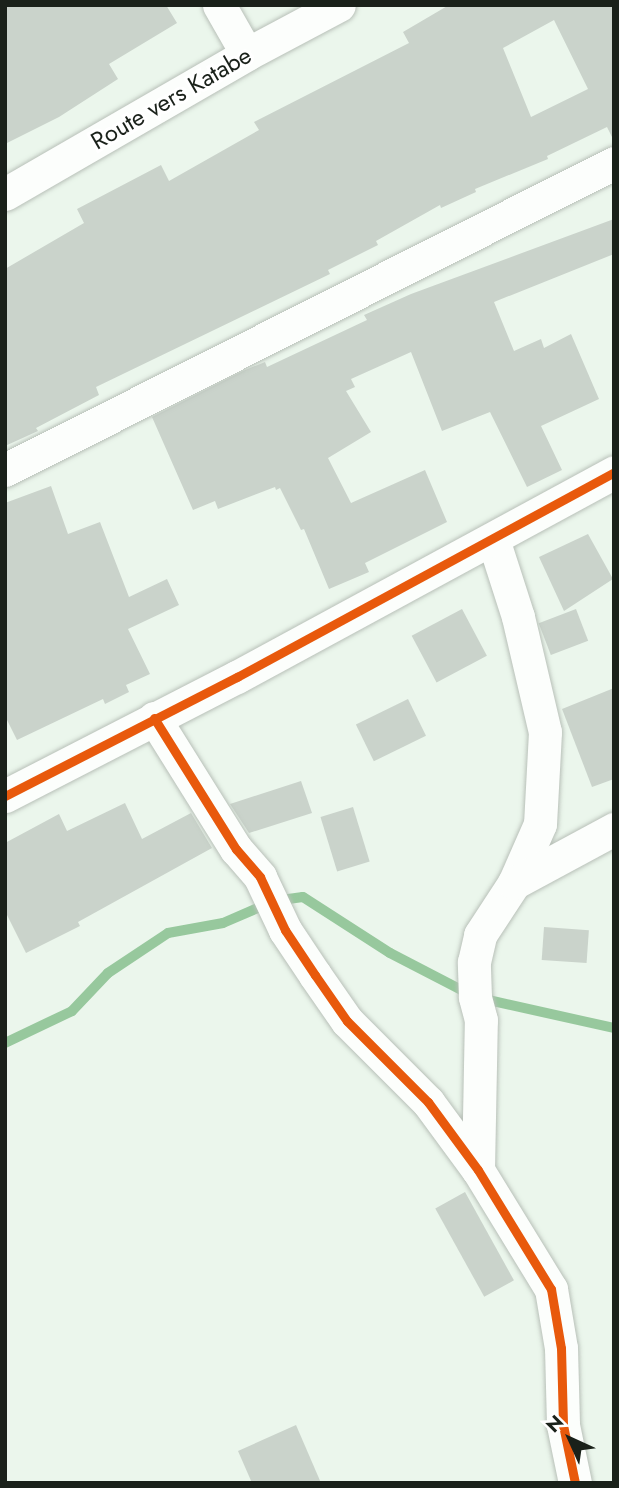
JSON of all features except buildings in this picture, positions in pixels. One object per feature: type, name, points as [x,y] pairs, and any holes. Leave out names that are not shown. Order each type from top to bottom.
[{"type":"street","points":[[219,5],[247,54]]},
{"type":"street","name":"Route vers Katabe","points":[[5,194],[247,54],[339,5]]},
{"type":"street","points":[[5,470],[614,163]]},
{"type":"street","points":[[5,796],[493,539],[614,472]]},
{"type":"street","points":[[478,1170],[481,1020],[475,997],[474,962],[480,935],[514,883],[540,824],[545,732],[518,617],[493,539]]},
{"type":"street","points":[[154,718],[236,849],[260,877],[285,930],[348,1021],[428,1102],[478,1170],[551,1289],[561,1349],[563,1425],[575,1483]]},
{"type":"street","points":[[514,883],[614,829]]},
{"type":"waterway","points":[[5,1043],[72,1011],[108,973],[168,933],[223,923],[274,901],[303,897],[390,953],[475,997],[614,1028]]},
{"type":"cycle path","points":[[5,796],[237,677],[614,472]]},
{"type":"cycle path","points":[[154,718],[236,849],[260,877],[285,930],[315,975],[347,1021],[428,1102],[478,1170],[551,1289],[561,1348],[563,1425],[575,1483]]}]
